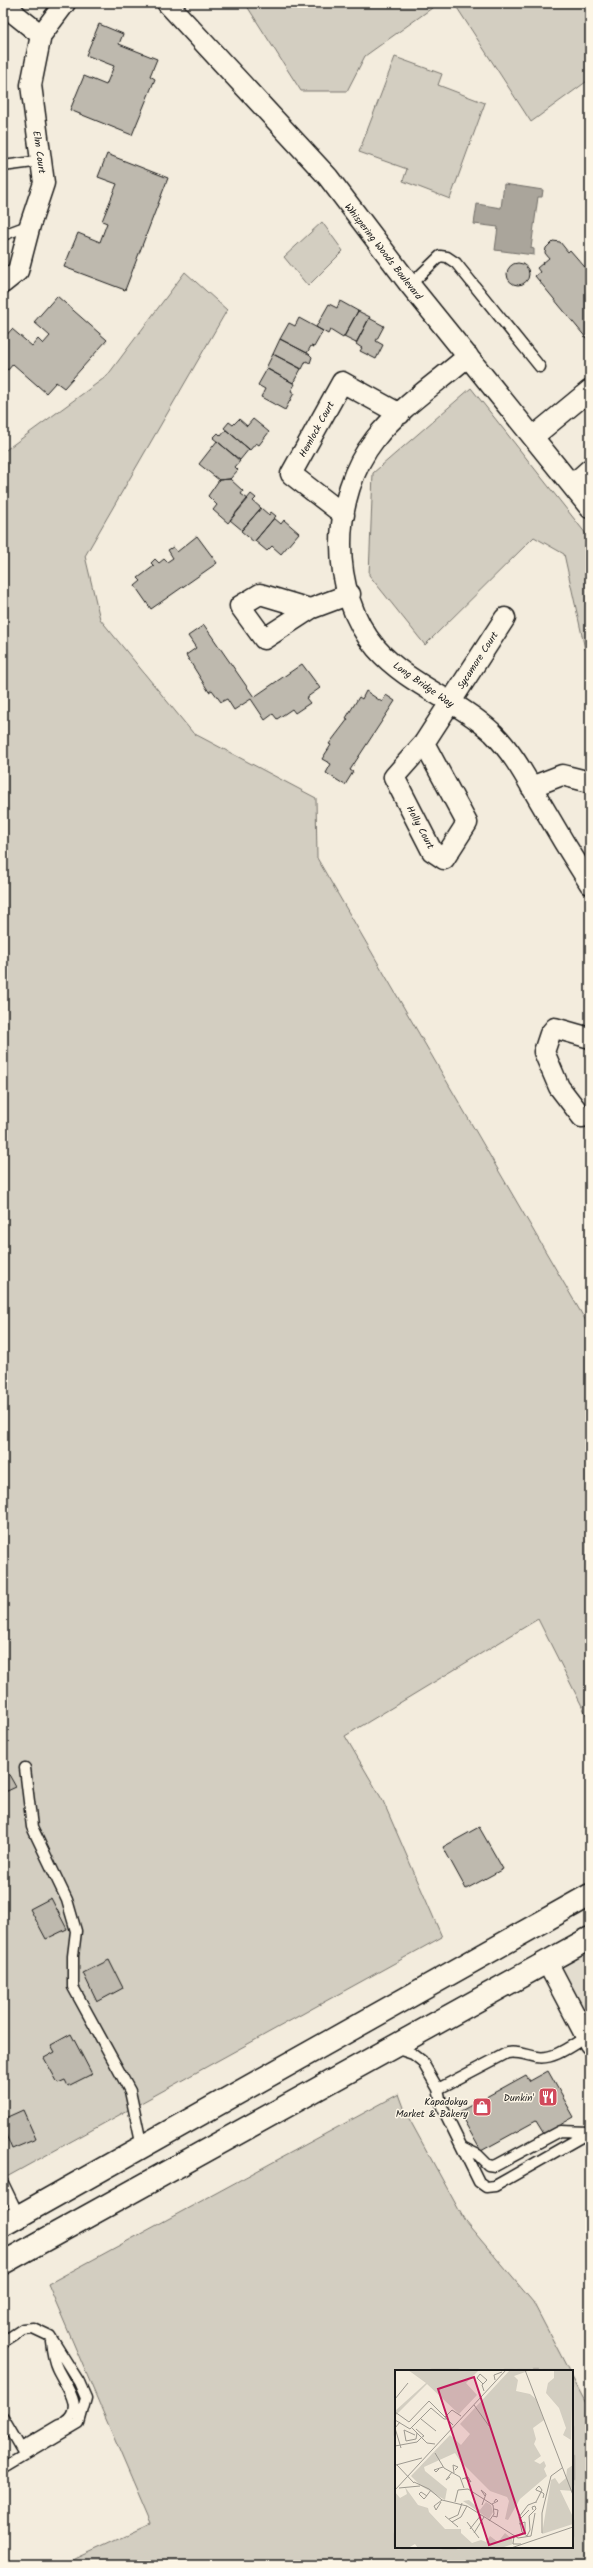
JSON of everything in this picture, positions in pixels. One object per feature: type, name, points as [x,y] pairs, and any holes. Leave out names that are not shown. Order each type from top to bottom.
[{"type":"highway","points":[[11,2221],[590,1895]]},
{"type":"highway","points":[[3,2264],[590,1938]]},
{"type":"street","points":[[7,3],[16,15],[41,35]]},
{"type":"street","name":"Elm Court","points":[[3,283],[18,271],[30,226],[44,183],[31,85],[41,35],[65,3]]},
{"type":"street","name":"Whispering Woods Boulevard","points":[[172,5],[328,177],[410,285],[590,508]]},
{"type":"street","name":"Long Bridge Way","points":[[468,356],[400,414],[373,441],[363,458],[349,492],[344,515],[340,551],[342,567],[358,619],[377,648],[406,673],[478,721],[493,734],[515,758],[531,787],[590,883]]},
{"type":"street","name":"Hemlock Court","points":[[344,515],[291,474],[342,382],[400,414]]},
{"type":"street","points":[[533,437],[590,390]]},
{"type":"street","points":[[572,485],[590,469]]},
{"type":"street","points":[[310,609],[350,594]]},
{"type":"street","name":"Sycamore Court","points":[[449,702],[505,618]]},
{"type":"street","name":"Holly Court","points":[[424,743],[467,823],[444,859],[432,851],[394,777],[424,743],[449,702]]},
{"type":"street","points":[[531,787],[562,775],[590,782]]},
{"type":"street","points":[[590,1038],[555,1028],[550,1034],[544,1052],[559,1087],[582,1117],[590,1115]]},
{"type":"street","points":[[547,1962],[588,2041]]},
{"type":"lane","points":[[3,166],[41,161]]},
{"type":"lane","points":[[3,235],[30,226]]},
{"type":"lane","points":[[410,285],[440,256],[451,260],[540,367]]},
{"type":"lane","points":[[25,1768],[32,1827],[67,1900],[76,1931],[73,1956],[73,1986],[130,2090],[142,2147]]},
{"type":"lane","points":[[438,2089],[507,2052],[515,2051],[538,2057],[551,2056],[588,2041]]},
{"type":"lane","points":[[393,2047],[413,2054],[422,2061],[438,2089],[442,2107],[479,2182],[490,2188],[590,2132]]},
{"type":"lane","points":[[462,2147],[478,2155],[488,2166],[495,2166],[560,2131],[590,2132]]},
{"type":"lane","points":[[3,2183],[11,2221]]},
{"type":"lane","points":[[3,2342],[23,2329],[33,2328],[50,2336],[79,2382],[86,2398],[80,2423],[23,2452]]},
{"type":"lane","points":[[3,2468],[72,2416],[74,2401],[56,2366],[50,2336]]},
{"type":"lane","points":[[3,2418],[23,2452]]},
{"type":"shaded area","points":[[245,3],[439,3],[365,56],[347,91],[301,91]]},
{"type":"shaded area","points":[[454,3],[590,3],[590,79],[531,122]]},
{"type":"shaded area","points":[[395,57],[442,74],[438,85],[485,103],[450,199],[403,181],[407,169],[359,152]]},
{"type":"shaded area","points":[[504,184],[543,190],[542,197],[538,197],[531,248],[534,249],[534,255],[495,250],[498,227],[474,224],[477,204],[501,208]]},
{"type":"shaded area","points":[[322,222],[343,251],[308,286],[284,257]]},
{"type":"shaded area","points":[[185,272],[227,310],[85,556],[100,619],[193,733],[316,798],[317,858],[590,1328],[590,1722],[538,1619],[345,1736],[383,1801],[442,1937],[3,2179],[3,452],[107,376]]},
{"type":"shaded area","points":[[471,388],[590,539],[590,651],[585,649],[564,554],[534,537],[425,645],[369,575],[373,473]]},
{"type":"shaded area","points":[[590,1938],[590,2044],[547,1962]]},
{"type":"shaded area","points":[[399,2094],[406,2113],[465,2221],[533,2302],[568,2370],[395,2370],[395,2548],[573,2548],[573,2379],[590,2411],[590,2565],[62,2565],[151,2524],[48,2284]]},
{"type":"building","points":[[99,24],[123,34],[119,44],[157,59],[150,76],[155,79],[132,135],[70,110],[84,76],[106,85],[114,66],[86,55]]},
{"type":"building","points":[[107,154],[168,178],[125,290],[64,267],[78,233],[100,242],[107,223],[102,221],[117,184],[98,177]]},
{"type":"building","points":[[553,241],[560,242],[568,252],[570,250],[590,273],[590,337],[587,339],[535,276],[540,272],[537,268],[549,258],[545,253],[546,248]]},
{"type":"building","points":[[514,263],[522,263],[529,270],[529,278],[522,285],[514,285],[507,278],[507,270]]},
{"type":"building","points":[[57,296],[107,340],[64,388],[56,382],[46,393],[13,364],[8,370],[3,366],[3,339],[12,329],[32,346],[38,339],[43,344],[50,336],[34,322]]},
{"type":"building","points":[[340,301],[358,311],[343,338],[330,330],[328,334],[316,327],[329,304],[337,308]]},
{"type":"building","points":[[358,311],[370,317],[356,343],[344,337]]},
{"type":"building","points":[[299,318],[323,331],[314,347],[311,346],[307,353],[280,339],[289,323],[295,326]]},
{"type":"building","points":[[369,318],[384,326],[376,341],[383,345],[376,359],[360,351],[362,348],[356,344]]},
{"type":"building","points":[[280,339],[309,354],[312,357],[310,363],[306,361],[302,369],[273,354]]},
{"type":"building","points":[[273,354],[301,369],[293,383],[266,368]]},
{"type":"building","points":[[267,369],[295,384],[291,391],[294,393],[285,410],[261,397],[265,389],[258,385]]},
{"type":"building","points":[[239,419],[247,426],[253,419],[269,432],[259,445],[256,443],[250,450],[224,428],[229,422],[233,425]]},
{"type":"building","points":[[226,430],[249,449],[240,460],[213,438],[218,433],[221,436]]},
{"type":"building","points":[[217,441],[240,461],[235,467],[238,470],[230,479],[219,480],[199,464]]},
{"type":"building","points":[[230,479],[243,491],[241,494],[248,499],[228,523],[213,510],[217,505],[208,496],[219,480]]},
{"type":"building","points":[[251,494],[256,498],[253,501],[261,508],[242,530],[230,520]]},
{"type":"building","points":[[261,508],[269,515],[271,512],[276,516],[254,542],[241,531]]},
{"type":"building","points":[[274,518],[281,524],[284,520],[299,533],[281,554],[272,546],[267,551],[255,541]]},
{"type":"building","points":[[197,536],[217,563],[151,609],[135,586],[141,581],[138,578],[154,566],[151,563],[155,559],[159,563],[164,559],[167,562],[173,558],[168,550],[173,547],[177,552]]},
{"type":"building","points":[[204,625],[254,697],[302,664],[320,688],[306,698],[310,703],[295,713],[292,709],[277,719],[273,714],[265,720],[251,699],[234,710],[227,699],[221,702],[212,690],[209,692],[186,655],[196,648],[188,636]]},
{"type":"building","points":[[366,691],[382,702],[386,695],[395,701],[350,770],[353,772],[345,785],[326,773],[331,764],[322,759],[331,745],[329,744],[348,719],[346,718],[359,697],[362,699]]},
{"type":"building","points":[[3,1764],[16,1787],[3,1793]]},
{"type":"building","points":[[479,1827],[503,1869],[466,1889],[443,1847]]},
{"type":"building","points":[[51,1898],[67,1929],[46,1939],[30,1909]]},
{"type":"building","points":[[109,1960],[123,1988],[97,2002],[83,1973]]},
{"type":"building","points":[[71,2034],[92,2074],[68,2086],[65,2080],[58,2083],[44,2058],[55,2052],[51,2045]]},
{"type":"building","points":[[548,2071],[574,2117],[544,2134],[536,2121],[481,2151],[459,2112],[526,2075],[530,2081]]},
{"type":"building","points":[[23,2110],[36,2139],[12,2149],[3,2128],[3,2119]]},
{"type":"place","name":"Dunkin'","points":[[548,2097]]},
{"type":"place","name":"Kapadokya Market & Bakery","points":[[482,2107]]}]
